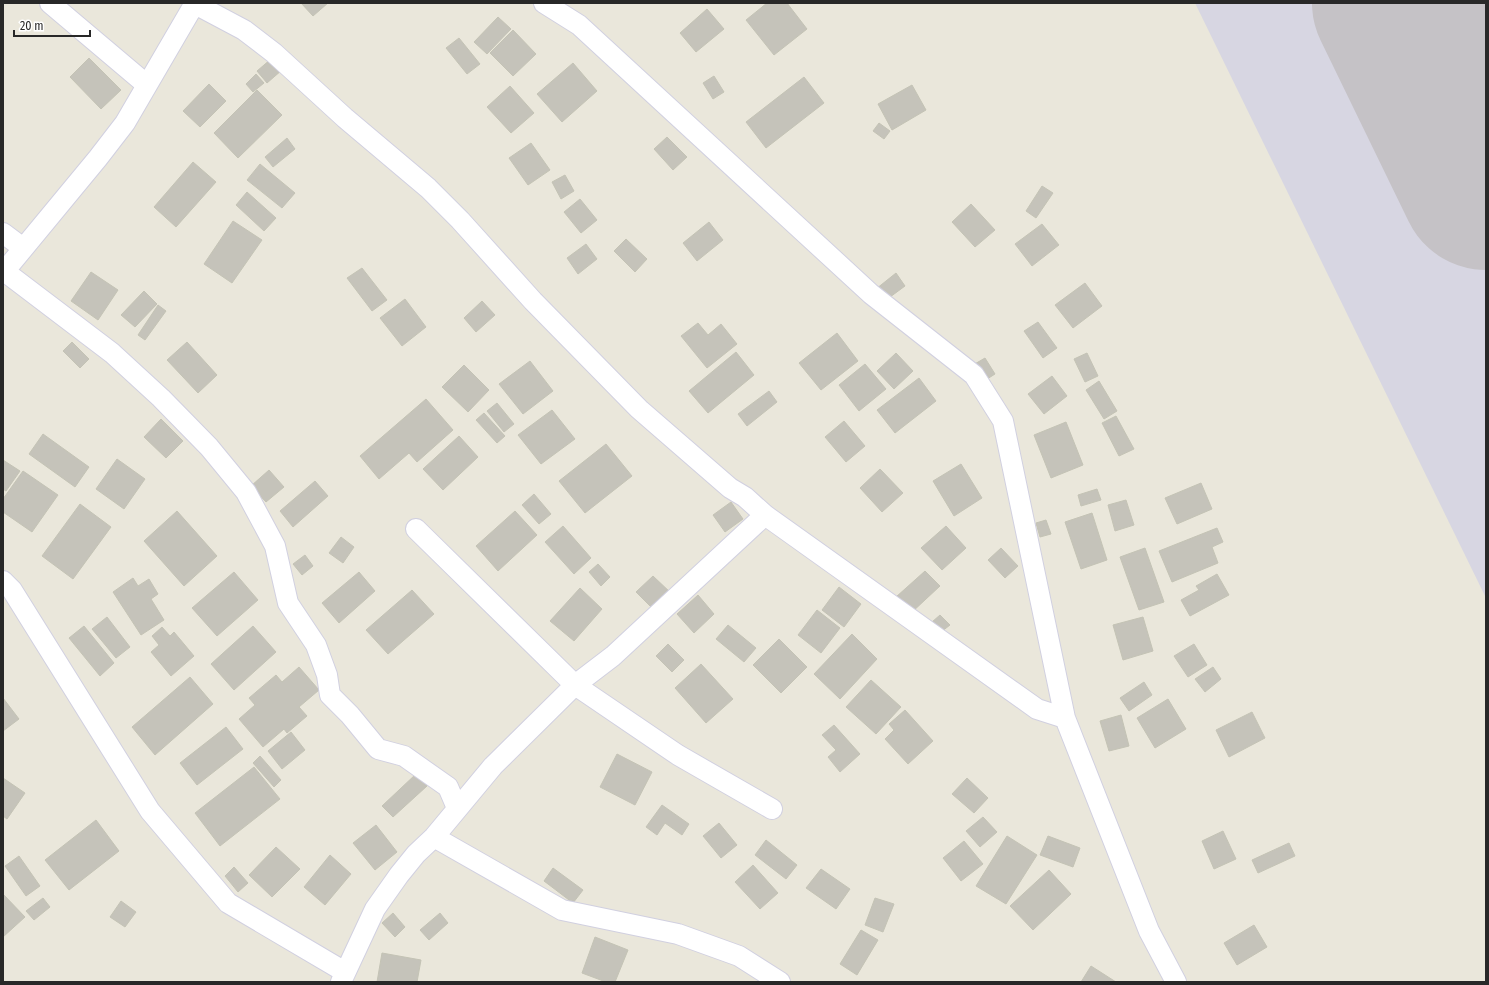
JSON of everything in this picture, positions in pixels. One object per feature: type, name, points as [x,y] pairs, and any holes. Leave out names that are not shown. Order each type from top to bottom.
[{"type":"street","points":[[50,3],[147,85]]},
{"type":"street","points":[[457,808],[448,787],[404,756],[378,748],[350,715],[330,696],[327,675],[316,645],[288,604],[275,546],[246,492],[210,447],[161,398],[112,353],[4,272],[103,152],[124,123],[195,3],[244,30],[274,53],[345,118],[428,188],[460,220],[533,301],[639,409],[730,488],[745,497],[765,515],[1037,709],[1065,718]]},
{"type":"street","points":[[544,3],[579,24],[871,294],[974,375],[1003,421],[1065,718],[1149,931],[1176,982]]},
{"type":"street","points":[[3,233],[23,248]]},
{"type":"street","points":[[3,581],[12,590],[150,811],[228,903],[343,977],[375,909],[416,854],[434,837],[493,766],[575,685],[613,656],[765,515]]},
{"type":"street","points":[[416,530],[575,685],[678,755],[772,809]]},
{"type":"street","points":[[434,837],[562,910],[678,934],[739,956],[780,982]]},
{"type":"shaded area","points":[[1195,3],[1486,3],[1486,598]]},
{"type":"building","points":[[301,3],[328,3],[313,16]]},
{"type":"building","points":[[767,3],[787,3],[807,29],[774,55],[746,20]]},
{"type":"building","points":[[707,9],[724,29],[696,52],[680,33]]},
{"type":"building","points":[[498,17],[511,29],[487,54],[474,42]]},
{"type":"building","points":[[513,30],[536,54],[513,76],[490,53]]},
{"type":"building","points":[[459,38],[480,64],[467,74],[446,48]]},
{"type":"building","points":[[89,58],[121,90],[101,109],[70,77]]},
{"type":"building","points":[[271,59],[282,70],[267,83],[257,71]]},
{"type":"building","points":[[573,63],[597,91],[562,122],[537,94]]},
{"type":"building","points":[[256,74],[264,83],[253,92],[246,84]]},
{"type":"building","points":[[714,76],[724,92],[713,99],[703,83]]},
{"type":"building","points":[[804,77],[824,103],[766,148],[746,122]]},
{"type":"building","points":[[209,84],[226,101],[200,127],[183,111]]},
{"type":"building","points":[[912,85],[926,110],[892,130],[878,104]]},
{"type":"building","points":[[510,86],[534,113],[511,133],[487,107]]},
{"type":"building","points":[[257,90],[282,115],[238,158],[214,133]]},
{"type":"building","points":[[879,123],[890,131],[884,139],[873,131]]},
{"type":"building","points":[[667,137],[687,157],[673,170],[654,149]]},
{"type":"building","points":[[287,138],[295,149],[273,167],[265,157]]},
{"type":"building","points":[[531,143],[550,170],[528,185],[509,158]]},
{"type":"building","points":[[193,162],[216,182],[176,227],[154,207]]},
{"type":"building","points":[[260,164],[295,193],[282,208],[247,180]]},
{"type":"building","points":[[565,175],[574,191],[561,199],[552,182]]},
{"type":"building","points":[[1042,186],[1053,193],[1036,218],[1026,211]]},
{"type":"building","points":[[247,192],[276,218],[264,231],[236,205]]},
{"type":"building","points":[[580,199],[597,220],[581,233],[564,212]]},
{"type":"building","points":[[971,204],[995,230],[975,247],[952,222]]},
{"type":"building","points":[[233,221],[262,240],[232,283],[204,264]]},
{"type":"building","points":[[709,222],[723,240],[697,261],[683,243]]},
{"type":"building","points":[[1042,224],[1059,245],[1032,266],[1015,244]]},
{"type":"building","points":[[626,239],[647,259],[635,272],[614,251]]},
{"type":"building","points":[[586,244],[597,259],[578,274],[567,258]]},
{"type":"building","points":[[362,268],[387,300],[372,311],[347,278]]},
{"type":"building","points":[[91,272],[118,290],[98,320],[71,301]]},
{"type":"building","points":[[896,273],[905,286],[886,300],[876,289]]},
{"type":"building","points":[[1085,283],[1102,306],[1073,328],[1055,305]]},
{"type":"building","points":[[144,291],[157,304],[135,327],[121,315]]},
{"type":"building","points":[[405,299],[426,327],[402,346],[380,318]]},
{"type":"building","points":[[482,301],[495,315],[476,332],[464,318]]},
{"type":"building","points":[[158,305],[166,311],[145,340],[138,335]]},
{"type":"building","points":[[1038,322],[1057,348],[1043,358],[1024,331]]},
{"type":"building","points":[[698,323],[708,335],[721,324],[737,344],[707,368],[681,336]]},
{"type":"building","points":[[837,333],[858,361],[821,390],[799,363]]},
{"type":"building","points":[[72,342],[89,359],[80,368],[63,351]]},
{"type":"building","points":[[187,342],[217,375],[198,393],[167,360]]},
{"type":"building","points":[[736,352],[754,375],[708,413],[689,391]]},
{"type":"building","points":[[896,353],[913,371],[894,389],[877,371]]},
{"type":"building","points":[[1087,353],[1098,376],[1085,382],[1074,359]]},
{"type":"building","points":[[985,358],[995,374],[984,381],[973,365]]},
{"type":"building","points":[[530,361],[553,391],[523,414],[499,384]]},
{"type":"building","points":[[865,364],[886,389],[859,411],[839,385]]},
{"type":"building","points":[[464,365],[489,390],[468,412],[442,387]]},
{"type":"building","points":[[1052,376],[1067,396],[1044,414],[1028,394]]},
{"type":"building","points":[[919,378],[936,401],[895,433],[877,410]]},
{"type":"building","points":[[1099,381],[1117,411],[1104,419],[1086,390]]},
{"type":"building","points":[[769,391],[777,402],[747,426],[738,414]]},
{"type":"building","points":[[426,399],[453,430],[417,462],[409,453],[379,479],[360,456]]},
{"type":"building","points":[[497,403],[514,424],[504,432],[487,411]]},
{"type":"building","points":[[552,410],[575,439],[541,464],[518,435]]},
{"type":"building","points":[[484,413],[505,436],[497,443],[476,420]]},
{"type":"building","points":[[1116,416],[1134,449],[1119,456],[1102,423]]},
{"type":"building","points":[[161,419],[183,441],[166,458],[144,437]]},
{"type":"building","points":[[844,421],[865,446],[846,462],[825,437]]},
{"type":"building","points":[[1066,422],[1083,465],[1051,478],[1034,435]]},
{"type":"building","points":[[43,434],[89,467],[75,487],[29,454]]},
{"type":"building","points":[[459,436],[478,457],[443,490],[423,469]]},
{"type":"building","points":[[606,444],[632,476],[585,513],[559,481]]},
{"type":"building","points":[[117,459],[145,479],[124,509],[96,489]]},
{"type":"building","points":[[3,460],[20,471],[6,491],[3,489]]},
{"type":"building","points":[[961,464],[982,498],[954,516],[933,481]]},
{"type":"building","points":[[880,469],[903,493],[882,512],[860,488]]},
{"type":"building","points":[[269,470],[284,487],[266,502],[251,486]]},
{"type":"building","points":[[23,471],[58,495],[32,532],[3,512],[3,499]]},
{"type":"building","points":[[315,481],[328,496],[293,527],[280,511]]},
{"type":"building","points":[[1201,483],[1212,509],[1177,524],[1165,498]]},
{"type":"building","points":[[1097,489],[1101,500],[1081,506],[1078,495]]},
{"type":"building","points":[[534,494],[551,514],[539,524],[522,505]]},
{"type":"building","points":[[1126,500],[1134,525],[1115,531],[1108,505]]},
{"type":"building","points":[[731,502],[743,519],[725,532],[713,515]]},
{"type":"building","points":[[80,504],[111,527],[73,579],[42,556]]},
{"type":"building","points":[[177,511],[217,556],[184,586],[144,541]]},
{"type":"building","points":[[515,511],[537,535],[498,571],[476,546]]},
{"type":"building","points":[[1092,513],[1107,560],[1081,569],[1065,522]]},
{"type":"building","points":[[1046,520],[1051,534],[1040,537],[1036,523]]},
{"type":"building","points":[[563,526],[591,558],[574,574],[545,542]]},
{"type":"building","points":[[946,526],[966,548],[942,570],[921,548]]},
{"type":"building","points":[[1217,528],[1223,542],[1212,547],[1218,563],[1172,582],[1159,551]]},
{"type":"building","points":[[341,537],[354,547],[343,563],[329,553]]},
{"type":"building","points":[[1001,548],[1018,566],[1005,578],[988,560]]},
{"type":"building","points":[[1145,548],[1164,602],[1139,610],[1120,557]]},
{"type":"building","points":[[305,555],[313,566],[302,575],[293,564]]},
{"type":"building","points":[[598,564],[610,577],[601,586],[589,572]]},
{"type":"building","points":[[925,571],[940,586],[911,613],[896,597]]},
{"type":"building","points":[[234,572],[258,600],[217,636],[192,608]]},
{"type":"building","points":[[359,572],[375,591],[339,623],[322,603]]},
{"type":"building","points":[[1217,574],[1229,595],[1190,616],[1181,600],[1199,590],[1196,586]]},
{"type":"building","points":[[653,576],[672,594],[655,611],[636,592]]},
{"type":"building","points":[[133,578],[138,586],[149,579],[158,594],[151,599],[164,620],[141,635],[113,592]]},
{"type":"building","points":[[839,587],[861,604],[844,627],[822,610]]},
{"type":"building","points":[[580,588],[602,609],[574,641],[550,621]]},
{"type":"building","points":[[412,590],[434,614],[388,654],[366,630]]},
{"type":"building","points":[[698,595],[714,614],[694,633],[677,614]]},
{"type":"building","points":[[817,610],[840,628],[821,653],[798,635]]},
{"type":"building","points":[[940,615],[950,625],[941,632],[932,622]]},
{"type":"building","points":[[107,617],[130,647],[116,658],[92,629]]},
{"type":"building","points":[[1143,617],[1153,651],[1123,660],[1113,625]]},
{"type":"building","points":[[728,625],[756,648],[744,662],[716,639]]},
{"type":"building","points":[[84,626],[114,663],[100,676],[69,638]]},
{"type":"building","points":[[253,626],[276,652],[234,690],[211,664]]},
{"type":"building","points":[[162,627],[170,636],[174,632],[194,656],[171,676],[151,652],[159,645],[152,636]]},
{"type":"building","points":[[852,634],[877,659],[840,699],[814,674]]},
{"type":"building","points":[[779,639],[807,667],[781,693],[753,665]]},
{"type":"building","points":[[668,644],[684,660],[672,672],[656,656]]},
{"type":"building","points":[[1194,644],[1207,665],[1188,677],[1174,656]]},
{"type":"building","points":[[701,664],[733,699],[706,723],[675,688]]},
{"type":"building","points":[[299,667],[319,690],[299,707],[307,716],[287,733],[284,729],[263,747],[239,719],[255,705],[249,698],[276,675],[282,682]]},
{"type":"building","points":[[1213,667],[1221,679],[1205,692],[1195,679]]},
{"type":"building","points":[[190,677],[213,704],[155,755],[132,727]]},
{"type":"building","points":[[871,680],[901,707],[876,734],[846,707]]},
{"type":"building","points":[[1144,682],[1152,695],[1129,711],[1120,698]]},
{"type":"building","points":[[3,698],[19,719],[3,731]]},
{"type":"building","points":[[1168,699],[1186,729],[1155,748],[1137,718]]},
{"type":"building","points":[[905,710],[933,741],[908,764],[885,739],[894,730],[889,724]]},
{"type":"building","points":[[1252,712],[1265,738],[1229,757],[1216,730]]},
{"type":"building","points":[[1121,715],[1129,746],[1109,751],[1100,721]]},
{"type":"building","points":[[834,725],[860,754],[840,772],[828,757],[836,750],[822,735]]},
{"type":"building","points":[[226,727],[243,749],[197,785],[180,763]]},
{"type":"building","points":[[291,732],[305,750],[282,769],[268,751]]},
{"type":"building","points":[[617,754],[652,772],[635,805],[600,787]]},
{"type":"building","points":[[260,756],[281,780],[274,787],[253,763]]},
{"type":"building","points":[[254,767],[280,799],[220,846],[195,813]]},
{"type":"building","points":[[416,774],[427,786],[393,817],[382,806]]},
{"type":"building","points":[[3,778],[25,793],[7,819],[3,816]]},
{"type":"building","points":[[967,778],[988,798],[974,813],[952,794]]},
{"type":"building","points":[[662,805],[689,824],[682,835],[665,823],[657,835],[646,827]]},
{"type":"building","points":[[983,817],[997,832],[980,847],[966,831]]},
{"type":"building","points":[[96,820],[119,851],[69,890],[45,860]]},
{"type":"building","points":[[719,823],[737,845],[721,858],[703,836]]},
{"type":"building","points":[[376,825],[397,852],[375,870],[353,843]]},
{"type":"building","points":[[1223,831],[1236,859],[1214,869],[1202,841]]},
{"type":"building","points":[[1007,836],[1037,855],[1006,904],[976,886]]},
{"type":"building","points":[[1048,836],[1080,848],[1073,867],[1040,855]]},
{"type":"building","points":[[766,840],[797,865],[786,879],[755,855]]},
{"type":"building","points":[[964,841],[983,864],[961,881],[943,858]]},
{"type":"building","points":[[1289,843],[1295,856],[1258,873],[1252,860]]},
{"type":"building","points":[[276,847],[300,869],[272,897],[249,875]]},
{"type":"building","points":[[330,855],[351,874],[325,905],[304,887]]},
{"type":"building","points":[[19,856],[40,886],[26,896],[5,866]]},
{"type":"building","points":[[753,865],[778,893],[760,909],[735,882]]},
{"type":"building","points":[[234,867],[248,883],[238,892],[225,876]]},
{"type":"building","points":[[553,868],[583,890],[573,903],[544,881]]},
{"type":"building","points":[[821,869],[850,889],[836,909],[806,888]]},
{"type":"building","points":[[1049,870],[1071,894],[1033,930],[1010,906]]},
{"type":"building","points":[[3,894],[25,917],[3,937]]},
{"type":"building","points":[[43,898],[50,907],[34,920],[26,911]]},
{"type":"building","points":[[875,898],[894,904],[883,932],[865,925]]},
{"type":"building","points":[[121,901],[136,912],[125,927],[110,917]]},
{"type":"building","points":[[393,913],[405,927],[395,937],[382,923]]},
{"type":"building","points":[[440,913],[448,923],[429,940],[420,930]]},
{"type":"building","points":[[1254,925],[1267,947],[1237,965],[1224,943]]},
{"type":"building","points":[[861,930],[878,940],[857,975],[840,964]]},
{"type":"building","points":[[595,937],[628,950],[615,982],[606,982],[582,973]]},
{"type":"building","points":[[382,953],[421,960],[417,982],[377,982]]},
{"type":"building","points":[[1091,966],[1116,982],[1081,982]]},
{"type":"runway","points":[[1398,3],[1486,184]]}]
